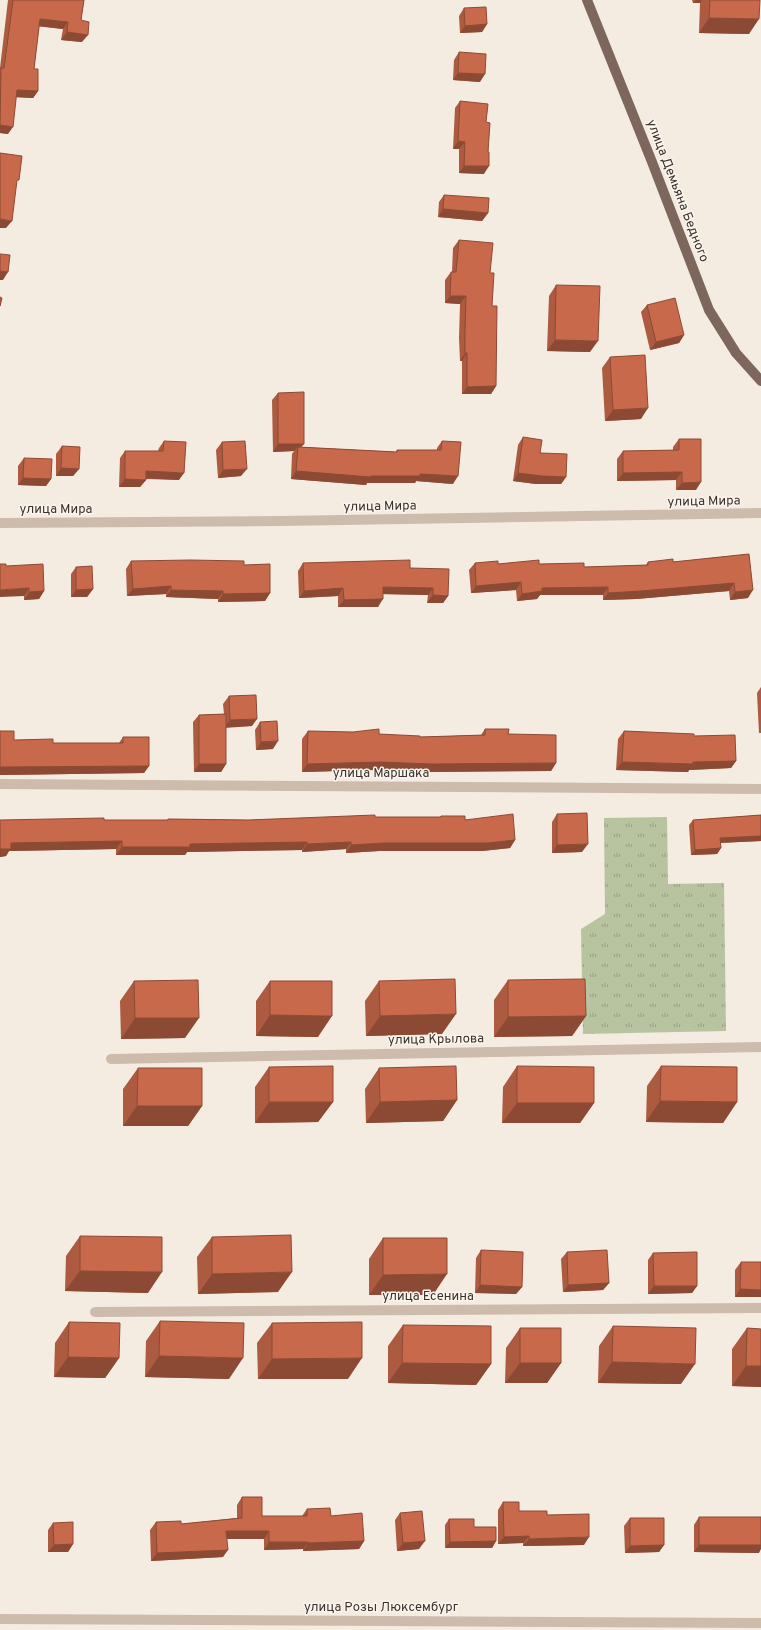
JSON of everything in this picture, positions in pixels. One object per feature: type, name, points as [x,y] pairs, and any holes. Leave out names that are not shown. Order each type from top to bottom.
[{"type":"main road","name":"улица Демьяна Бедного","points":[[587,0],[709,310],[736,353],[761,381]]},
{"type":"street","name":"улица Мира","points":[[0,523],[288,521],[761,513]]},
{"type":"street","name":"улица Маршака","points":[[0,784],[761,789]]},
{"type":"street","name":"улица Крылова","points":[[111,1059],[761,1047]]},
{"type":"street","name":"улица Есенина","points":[[95,1312],[761,1308]]},
{"type":"street","name":"улица Розы Люксембург","points":[[0,1619],[761,1623]]},
{"type":"green space","points":[[667,817],[668,884],[724,883],[726,1031],[583,1034],[581,929],[605,914],[604,818]]},
{"type":"building","points":[[13,0],[84,0],[81,20],[89,22],[88,35],[67,32],[68,22],[40,19],[34,69],[38,69],[38,91],[17,90],[13,127],[0,125],[1,68],[4,68]]},
{"type":"building","points":[[710,0],[760,0],[759,19],[709,18]]},
{"type":"building","points":[[486,7],[487,24],[465,26],[464,8]]},
{"type":"building","points":[[459,52],[486,54],[485,74],[458,73]]},
{"type":"building","points":[[460,101],[488,104],[486,122],[490,123],[488,152],[489,166],[464,166],[465,142],[458,141]]},
{"type":"building","points":[[0,153],[22,156],[19,180],[17,180],[12,221],[0,219]]},
{"type":"building","points":[[444,195],[489,198],[488,213],[443,209]]},
{"type":"building","points":[[459,240],[493,243],[490,273],[494,273],[492,306],[497,306],[496,386],[467,387],[467,353],[465,353],[466,296],[450,296],[451,272],[456,272]]},
{"type":"building","points":[[0,254],[10,255],[8,272],[0,271]]},
{"type":"building","points":[[556,285],[600,286],[598,341],[555,340]]},
{"type":"building","points":[[675,298],[684,335],[656,342],[647,305]]},
{"type":"building","points":[[645,355],[648,408],[613,410],[610,357]]},
{"type":"building","points":[[304,392],[304,444],[278,444],[278,393]]},
{"type":"building","points":[[523,437],[542,440],[540,453],[567,454],[566,477],[518,473]]},
{"type":"building","points":[[679,439],[701,439],[701,482],[682,483],[682,472],[623,473],[623,451],[679,450]]},
{"type":"building","points":[[164,441],[186,442],[184,473],[146,471],[146,480],[125,479],[125,451],[163,451]]},
{"type":"building","points":[[245,441],[247,469],[223,470],[222,442]]},
{"type":"building","points":[[442,441],[461,442],[458,476],[420,474],[420,476],[371,477],[296,471],[298,447],[397,452],[397,450],[441,450]]},
{"type":"building","points":[[62,446],[80,447],[79,469],[61,468]]},
{"type":"building","points":[[24,458],[52,459],[51,479],[23,478]]},
{"type":"building","points":[[749,554],[753,590],[735,592],[734,583],[608,593],[608,587],[542,588],[542,591],[522,594],[521,582],[476,586],[475,563],[498,561],[498,564],[539,560],[539,564],[584,563],[584,567],[648,565],[648,562],[673,559],[673,562]]},
{"type":"building","points":[[410,560],[410,568],[449,569],[448,596],[433,595],[433,588],[383,587],[383,599],[344,600],[343,588],[304,591],[303,563]]},
{"type":"building","points":[[131,561],[244,561],[244,565],[270,564],[270,593],[223,594],[223,591],[171,590],[171,586],[133,589]]},
{"type":"building","points":[[0,564],[6,564],[6,566],[43,564],[44,591],[29,592],[29,588],[0,590]]},
{"type":"building","points":[[92,566],[93,589],[76,590],[76,567]]},
{"type":"building","points":[[256,695],[257,719],[230,720],[229,696]]},
{"type":"building","points":[[226,714],[226,764],[199,764],[199,715]]},
{"type":"building","points":[[277,721],[278,741],[261,742],[260,722]]},
{"type":"building","points":[[379,729],[379,734],[420,737],[485,735],[485,729],[509,729],[508,734],[556,735],[556,763],[432,764],[380,762],[307,764],[308,731],[353,732]]},
{"type":"building","points":[[0,731],[14,731],[14,740],[53,739],[53,743],[123,743],[123,737],[149,737],[149,766],[0,767]]},
{"type":"building","points":[[624,731],[694,734],[694,736],[735,735],[736,761],[693,762],[693,764],[622,762]]},
{"type":"building","points":[[587,813],[588,844],[557,845],[557,814]]},
{"type":"building","points":[[513,814],[515,840],[488,843],[384,843],[351,845],[351,842],[307,844],[307,842],[190,844],[190,847],[122,847],[122,841],[11,843],[11,849],[0,849],[0,820],[104,818],[104,820],[248,820],[375,815],[375,817],[465,816],[465,820]]},
{"type":"building","points":[[761,815],[761,836],[720,838],[721,848],[695,850],[693,820]]},
{"type":"building","points":[[455,979],[456,1014],[380,1016],[379,981]]},
{"type":"building","points":[[585,979],[586,1016],[508,1017],[508,980]]},
{"type":"building","points":[[198,980],[199,1018],[135,1018],[134,981]]},
{"type":"building","points":[[270,981],[332,981],[332,1016],[270,1015]]},
{"type":"building","points":[[333,1066],[333,1102],[269,1102],[269,1067]]},
{"type":"building","points":[[456,1066],[457,1100],[380,1102],[379,1068]]},
{"type":"building","points":[[517,1066],[594,1067],[594,1103],[517,1103]]},
{"type":"building","points":[[661,1066],[737,1067],[737,1102],[660,1101]]},
{"type":"building","points":[[138,1068],[202,1068],[202,1106],[137,1106]]},
{"type":"building","points":[[291,1235],[292,1272],[212,1274],[212,1237]]},
{"type":"building","points":[[80,1236],[162,1237],[162,1272],[80,1271]]},
{"type":"building","points":[[383,1238],[447,1238],[447,1274],[383,1275]]},
{"type":"building","points":[[481,1250],[523,1252],[522,1287],[480,1285]]},
{"type":"building","points":[[607,1250],[609,1283],[568,1285],[567,1252]]},
{"type":"building","points":[[697,1252],[697,1286],[654,1286],[653,1253]]},
{"type":"building","points":[[741,1262],[761,1262],[761,1290],[740,1289]]},
{"type":"building","points":[[160,1321],[244,1323],[243,1358],[159,1356]]},
{"type":"building","points":[[69,1322],[120,1323],[119,1358],[68,1357]]},
{"type":"building","points":[[362,1322],[362,1358],[272,1359],[272,1323]]},
{"type":"building","points":[[403,1325],[491,1326],[491,1364],[402,1363]]},
{"type":"building","points":[[613,1326],[696,1328],[695,1364],[612,1362]]},
{"type":"building","points":[[520,1328],[561,1328],[561,1363],[520,1363]]},
{"type":"building","points":[[747,1328],[761,1329],[761,1366],[746,1366]]},
{"type":"building","points":[[242,1497],[262,1497],[262,1516],[307,1516],[307,1509],[330,1508],[331,1516],[362,1513],[364,1541],[308,1543],[269,1542],[269,1531],[226,1531],[228,1550],[157,1553],[156,1522],[181,1521],[181,1524],[242,1518]]},
{"type":"building","points":[[503,1502],[519,1502],[519,1511],[547,1511],[547,1515],[589,1514],[589,1537],[529,1539],[529,1536],[504,1537]]},
{"type":"building","points":[[422,1511],[425,1541],[403,1543],[400,1513]]},
{"type":"building","points":[[699,1517],[761,1517],[761,1545],[699,1545]]},
{"type":"building","points":[[630,1518],[664,1518],[664,1545],[630,1546]]},
{"type":"building","points":[[449,1519],[474,1519],[474,1527],[496,1527],[496,1541],[450,1542]]},
{"type":"building","points":[[73,1522],[73,1544],[54,1545],[53,1523]]}]
